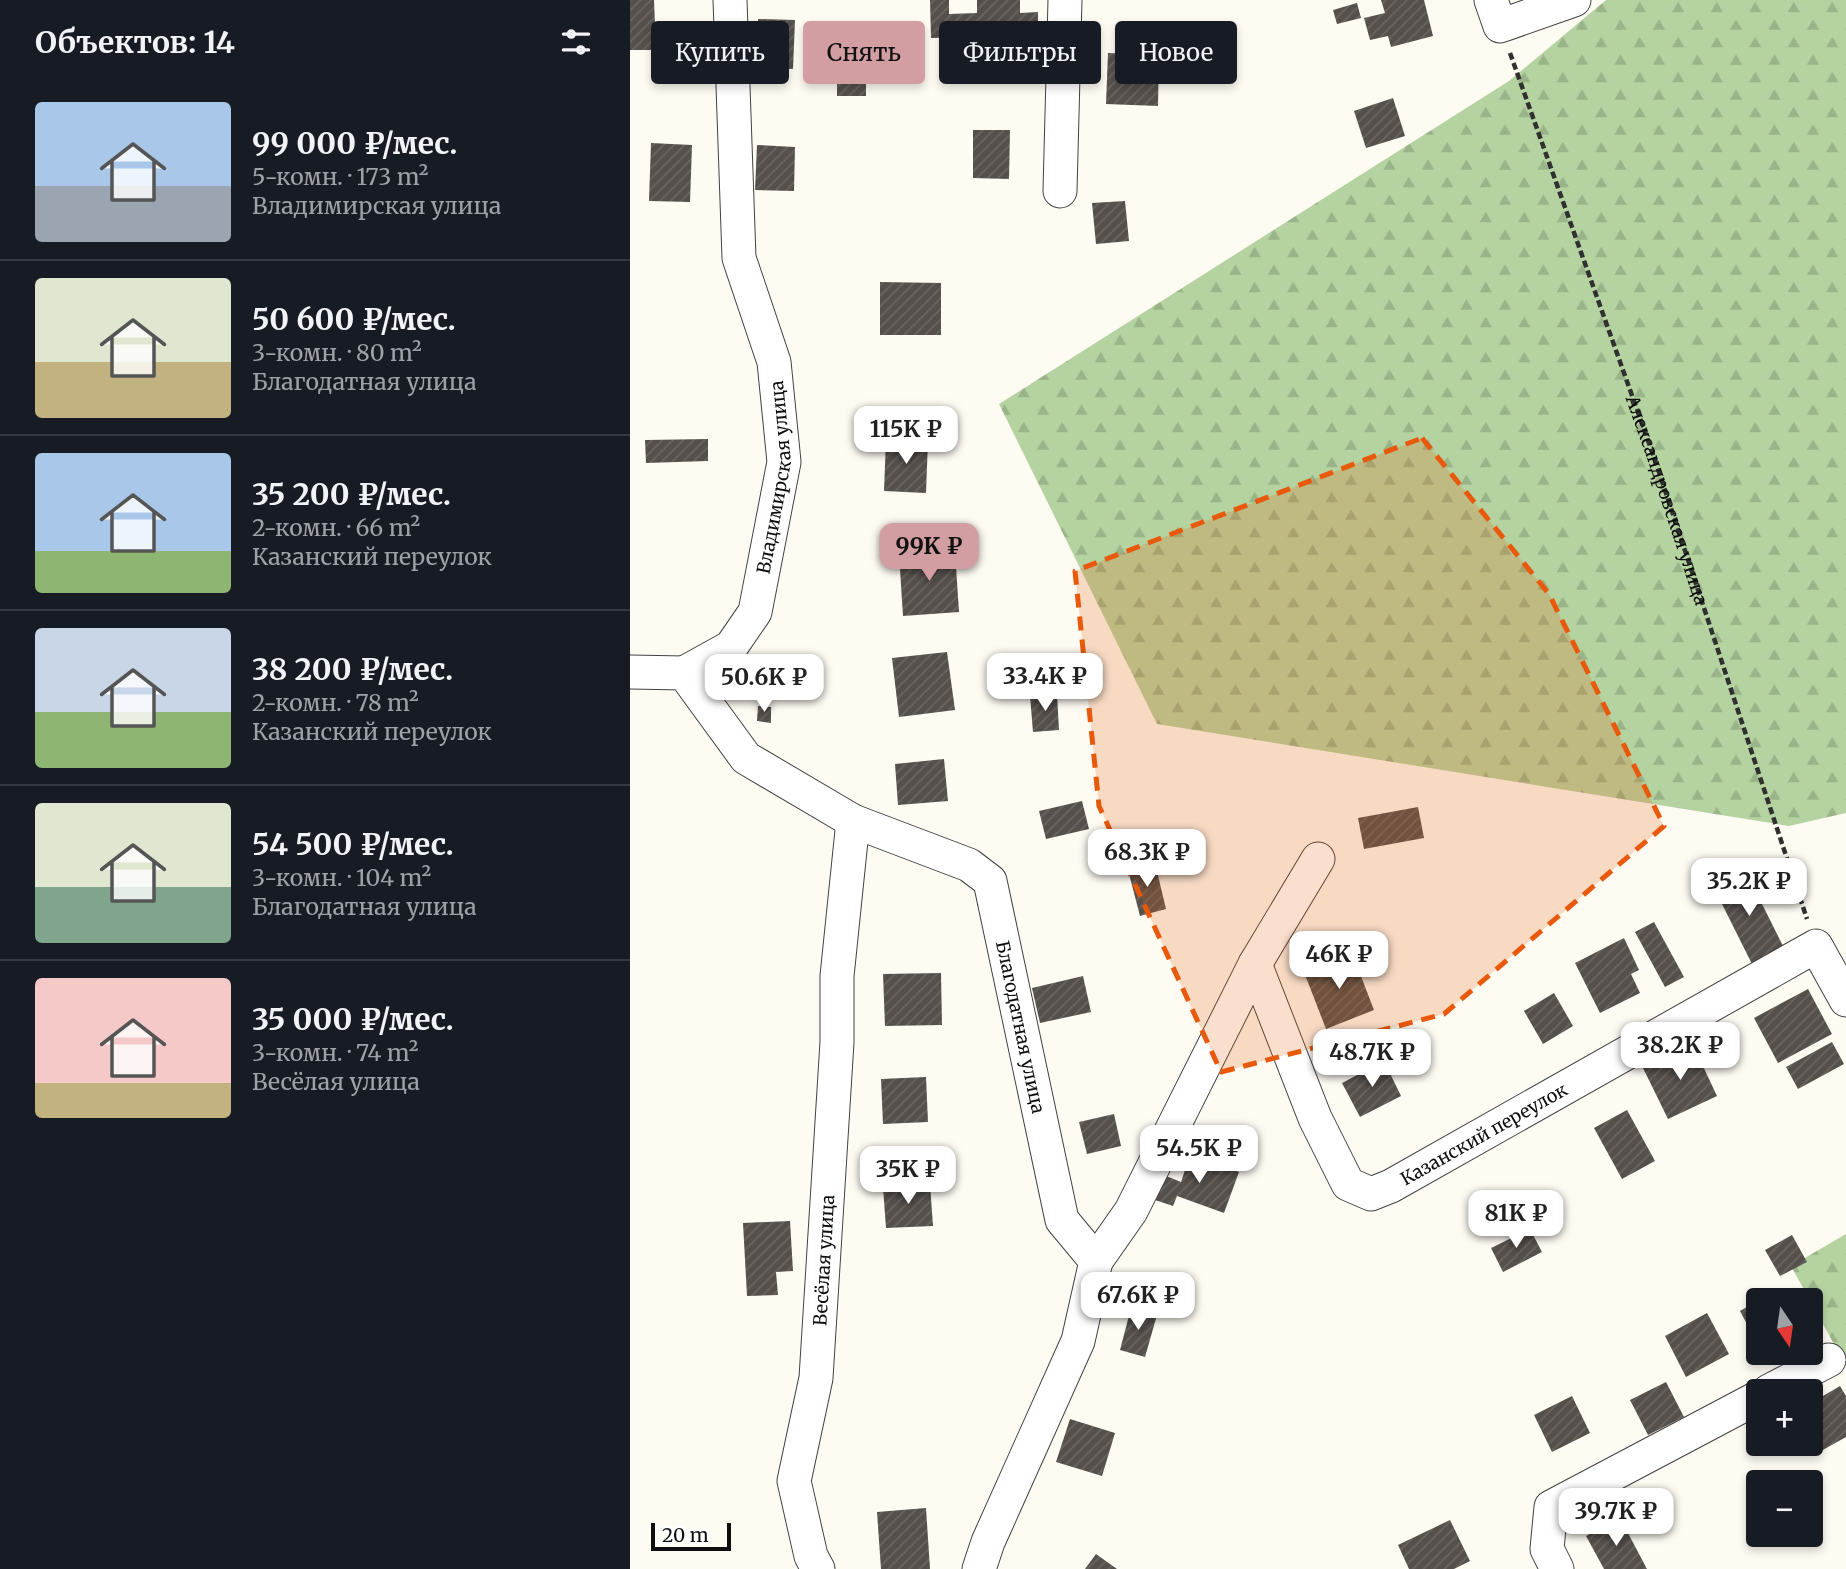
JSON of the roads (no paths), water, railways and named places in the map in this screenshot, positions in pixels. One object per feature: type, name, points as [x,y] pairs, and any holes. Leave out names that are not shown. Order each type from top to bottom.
[{"type":"street","name":"Владимирская улица","points":[[684,673],[730,647],[755,612],[784,462],[774,362],[738,258],[730,0]]},
{"type":"street","points":[[1060,191],[1065,0]]},
{"type":"street","points":[[1495,13],[1574,0]]},
{"type":"street","points":[[630,673],[684,673]]},
{"type":"street","name":"Благодатная улица","points":[[684,673],[746,758],[853,821],[969,865],[990,881],[1062,1220],[1096,1261]]},
{"type":"street","name":"Весёлая улица","points":[[818,1569],[811,1556],[794,1481],[816,1378],[837,1042],[836,976],[853,821]]},
{"type":"street","points":[[979,1569],[988,1542],[1079,1341],[1096,1261],[1131,1210],[1255,964],[1318,859]]},
{"type":"street","name":"Казанский переулок","points":[[1255,964],[1315,1118],[1348,1184],[1371,1194],[1391,1186],[1815,946],[1846,999]]},
{"type":"street","points":[[1792,1379],[1829,1360]]},
{"type":"street","points":[[1557,1569],[1547,1549],[1551,1507],[1746,1404]]}]
